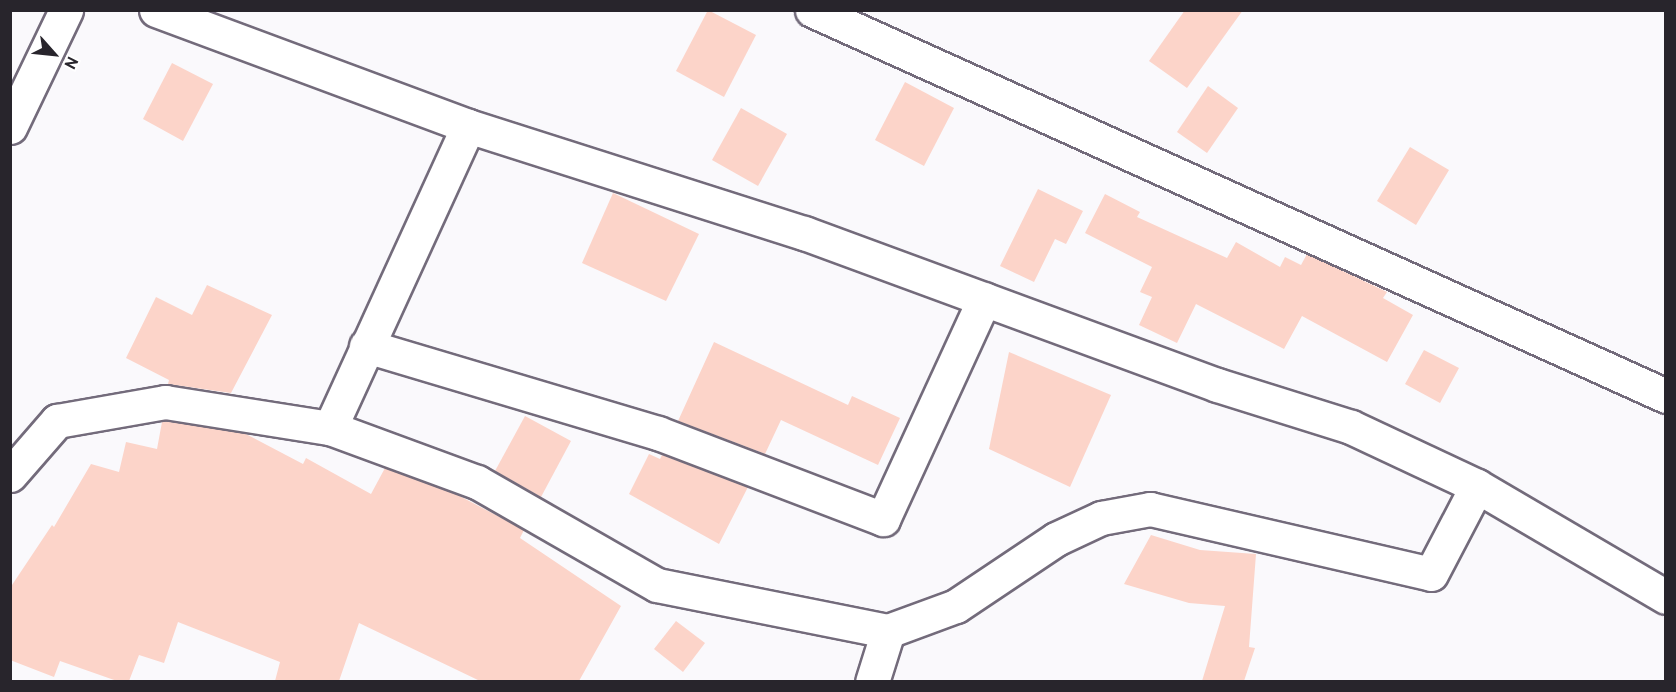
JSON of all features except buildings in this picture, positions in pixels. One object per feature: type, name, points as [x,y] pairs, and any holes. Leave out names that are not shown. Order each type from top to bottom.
[{"type":"street","points":[[10,127],[66,10]]},
{"type":"street","points":[[156,10],[468,126],[804,233],[1217,385],[1351,427],[1477,486],[1665,597]]},
{"type":"street","points":[[812,10],[1665,396]]},
{"type":"street","points":[[330,428],[468,126]]},
{"type":"street","points":[[366,346],[658,433],[883,519],[984,299]]},
{"type":"street","points":[[10,475],[57,421],[165,402],[330,428],[477,482],[657,585],[888,631],[956,606],[1056,539],[1101,518],[1150,509],[1431,574],[1477,486]]},
{"type":"street","points":[[872,681],[888,631]]}]
